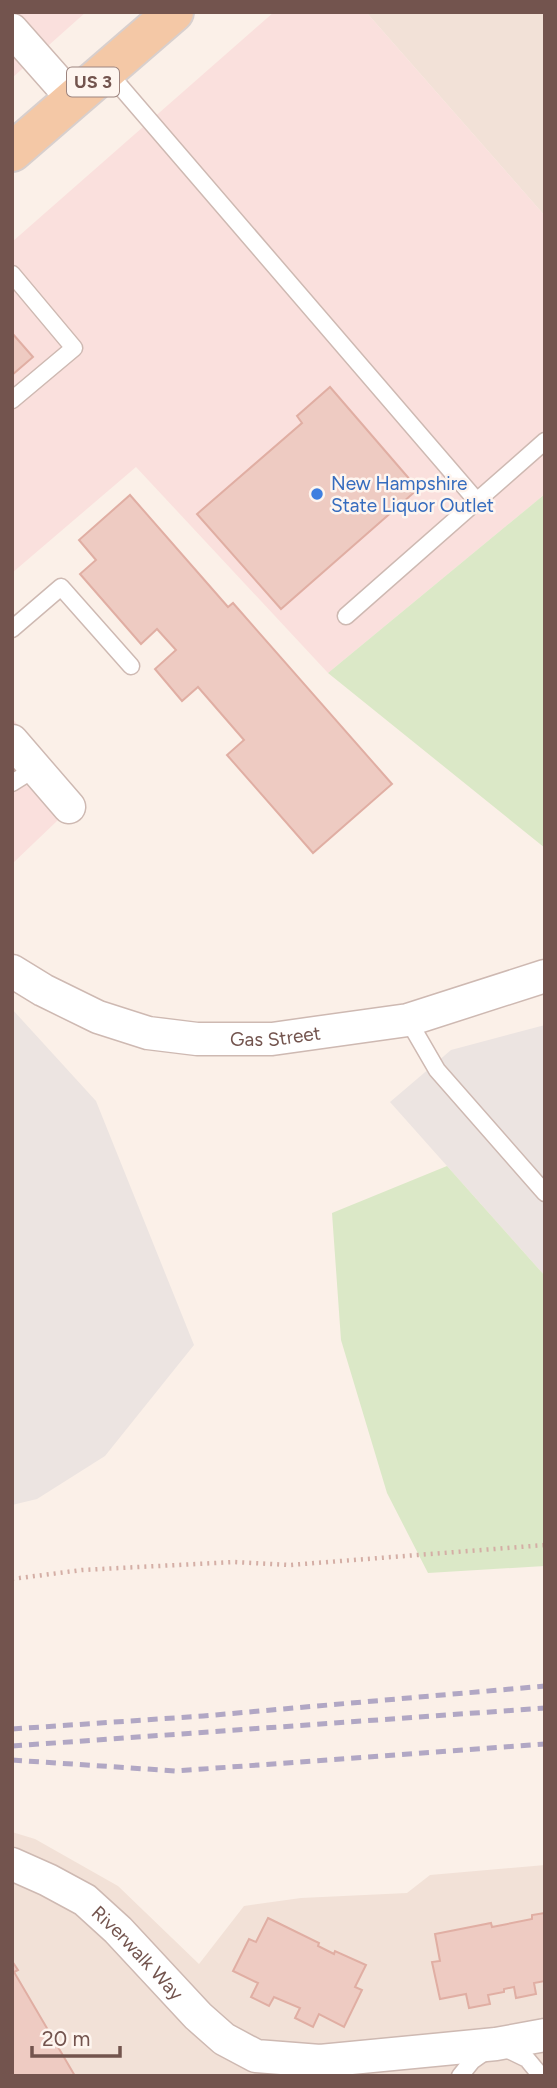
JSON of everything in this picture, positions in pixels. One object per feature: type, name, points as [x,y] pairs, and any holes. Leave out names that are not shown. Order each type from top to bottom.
[{"type":"main road","name":"US 3","points":[[12,152],[174,12]]},
{"type":"street","points":[[12,30],[74,99]]},
{"type":"street","points":[[12,741],[24,775],[69,807]]},
{"type":"street","name":"Gas Street","points":[[12,971],[43,990],[98,1017],[148,1033],[197,1039],[272,1039],[408,1020],[545,976]]},
{"type":"street","name":"Riverwalk Way","points":[[12,1864],[85,1900],[118,1930],[223,2039],[256,2056],[320,2061],[496,2044],[545,2035]]},
{"type":"lane","points":[[107,71],[476,500]]},
{"type":"lane","points":[[12,275],[74,348],[12,400]]},
{"type":"lane","points":[[346,615],[545,441]]},
{"type":"lane","points":[[12,629],[61,587],[131,666]]},
{"type":"lane","points":[[408,1020],[437,1070],[545,1193]]},
{"type":"lane","points":[[460,2076],[472,2061],[496,2044],[527,2059],[541,2076]]},
{"type":"path","points":[[12,1579],[82,1570],[234,1562],[290,1565],[545,1545]]},
{"type":"shaded area","points":[[12,12],[86,12],[12,78]]},
{"type":"shaded area","points":[[274,12],[366,12],[545,216],[545,494],[328,673],[136,467],[12,573],[12,242]]},
{"type":"shaded area","points":[[366,12],[545,12],[545,216]]},
{"type":"shaded area","points":[[12,718],[80,799],[12,864]]},
{"type":"shaded area","points":[[12,1009],[96,1101],[194,1345],[105,1456],[37,1499],[12,1505]]},
{"type":"shaded area","points":[[545,1025],[545,1276],[390,1102],[451,1050]]},
{"type":"shaded area","points":[[12,1832],[35,1839],[118,1886],[199,1964],[244,1906],[301,1898],[407,1893],[430,1875],[545,1865],[545,2076],[12,2076]]},
{"type":"green space","points":[[545,494],[545,848],[328,673]]},
{"type":"green space","points":[[447,1166],[545,1276],[545,1566],[428,1573],[387,1493],[341,1340],[332,1213]]},
{"type":"building","points":[[12,333],[33,357],[12,375]]},
{"type":"building","name":"New Hampshire State Liquor Outlet","points":[[330,387],[418,489],[281,609],[197,514],[302,423],[297,416]]},
{"type":"building","points":[[130,495],[228,607],[233,603],[392,784],[313,853],[227,755],[244,740],[198,687],[182,701],[155,669],[176,650],[157,629],[141,644],[80,574],[96,560],[79,540]]},
{"type":"building","points":[[545,1913],[545,1981],[534,1983],[536,1994],[516,1998],[514,1987],[504,1989],[504,1992],[488,1995],[490,2004],[469,2008],[466,1994],[440,1999],[432,1962],[440,1961],[435,1934],[491,1923],[492,1927],[532,1919],[532,1915]]},
{"type":"building","points":[[268,1918],[319,1943],[318,1946],[334,1954],[335,1951],[366,1965],[355,1987],[362,1990],[344,2027],[319,2014],[313,2027],[295,2018],[300,2008],[274,1997],[269,2006],[251,1997],[258,1983],[233,1971],[249,1939],[256,1942]]},
{"type":"building","points":[[12,1961],[18,1970],[14,1972],[75,2076],[12,2076]]},
{"type":"railway","points":[[12,1729],[203,1716],[545,1686]]},
{"type":"railway","points":[[12,1746],[545,1708]]},
{"type":"railway","points":[[12,1760],[176,1771],[545,1744]]},
{"type":"place","name":"New Hampshire State Liquor Outlet","points":[[317,494]]}]
